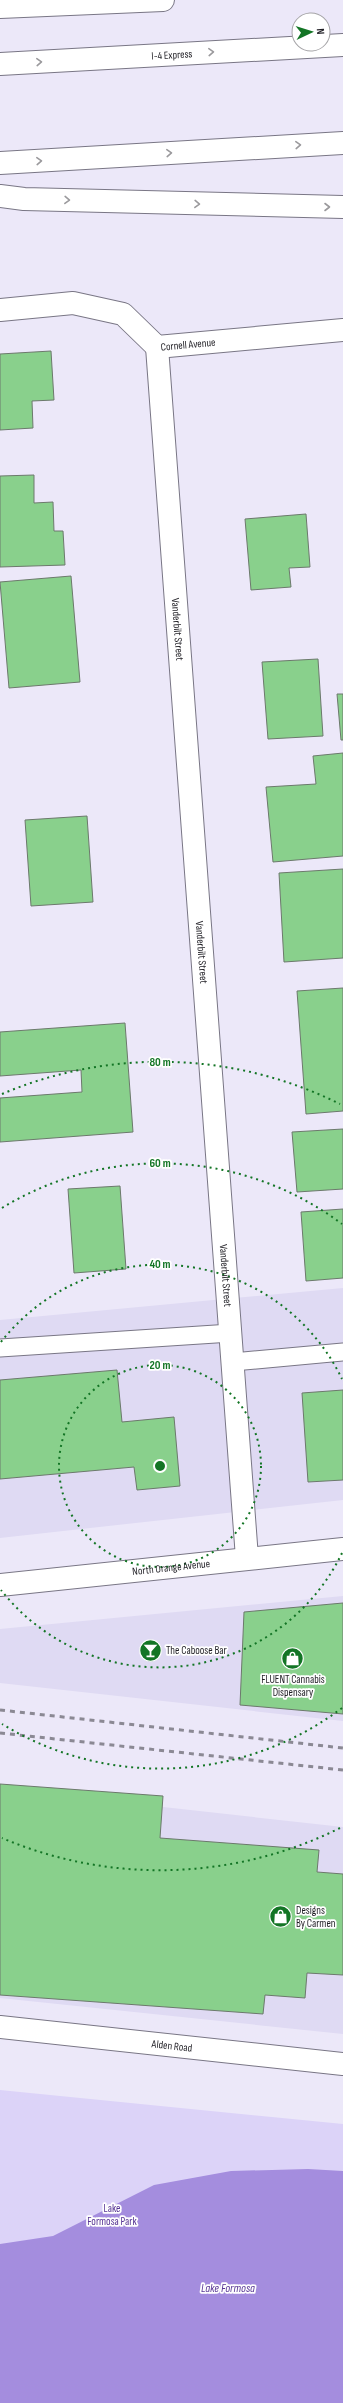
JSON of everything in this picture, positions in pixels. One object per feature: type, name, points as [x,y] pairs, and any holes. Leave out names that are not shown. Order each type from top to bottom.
[{"type":"main road","points":[[0,8],[163,0]]},
{"type":"main road","name":"I-4 Express","points":[[0,64],[343,45]]},
{"type":"main road","points":[[0,163],[343,143]]},
{"type":"main road","points":[[0,196],[24,199],[343,207]]},
{"type":"main road","name":"Cornell Avenue","points":[[0,310],[73,303],[123,314],[157,348],[343,330]]},
{"type":"main road","name":"Vanderbilt Street","points":[[157,348],[248,1558]]},
{"type":"main road","name":"North Orange Avenue","points":[[0,1585],[343,1549]]},
{"type":"main road","name":"Alden Road","points":[[0,2028],[343,2064]]},
{"type":"lane","points":[[0,1348],[231,1333]]},
{"type":"lane","points":[[233,1362],[343,1352]]},
{"type":"shaded area","points":[[343,1288],[343,1500],[0,1538],[0,1320]]},
{"type":"shaded area","points":[[343,1596],[343,1721],[0,1683],[0,1629]]},
{"type":"shaded area","points":[[0,1789],[343,1827],[343,2034],[0,1998]]},
{"type":"green space","name":"Lake Formosa Park","points":[[0,2090],[343,2124],[343,2280],[0,2353]]},
{"type":"water","name":"Lake Formosa","points":[[308,2169],[343,2171],[343,2403],[0,2403],[0,2244],[53,2236],[154,2185],[231,2171]]},
{"type":"building","points":[[51,351],[54,400],[32,401],[33,428],[0,430],[0,354]]},
{"type":"building","points":[[34,475],[34,503],[53,502],[54,531],[63,531],[65,565],[0,567],[0,476]]},
{"type":"building","points":[[306,514],[310,567],[289,568],[291,587],[251,590],[245,519]]},
{"type":"building","points":[[71,576],[80,682],[9,688],[0,582]]},
{"type":"building","points":[[318,659],[323,736],[268,739],[262,662]]},
{"type":"building","points":[[337,694],[343,694],[343,740],[341,740]]},
{"type":"building","points":[[343,753],[343,856],[273,862],[266,787],[316,784],[313,756]]},
{"type":"building","points":[[87,816],[93,902],[31,906],[25,820]]},
{"type":"building","points":[[343,869],[343,958],[284,962],[279,873]]},
{"type":"building","points":[[343,988],[343,1111],[306,1114],[297,991]]},
{"type":"building","points":[[125,1023],[133,1132],[0,1142],[0,1098],[82,1092],[81,1070],[0,1076],[0,1032]]},
{"type":"building","points":[[343,1129],[343,1189],[297,1192],[292,1132]]},
{"type":"building","points":[[120,1186],[126,1269],[74,1273],[68,1189]]},
{"type":"building","points":[[343,1209],[343,1278],[306,1281],[301,1212]]},
{"type":"building","points":[[117,1370],[122,1422],[174,1417],[180,1486],[137,1490],[134,1467],[0,1479],[0,1380]]},
{"type":"building","points":[[343,1390],[343,1480],[308,1482],[302,1393]]},
{"type":"building","name":"FLUENT Cannabis Dispensary","points":[[343,1603],[343,1714],[240,1705],[244,1612]]},
{"type":"building","points":[[0,1784],[163,1796],[160,1838],[319,1850],[317,1872],[343,1874],[343,1975],[307,1973],[305,1998],[265,1995],[263,2014],[0,1995]]},
{"type":"railway","points":[[0,1710],[343,1748]]},
{"type":"railway","points":[[0,1733],[343,1770]]},
{"type":"place","name":"The Caboose Bar","points":[[151,1650]]},
{"type":"place","name":"FLUENT Cannabis Dispensary","points":[[293,1659]]},
{"type":"place","name":"Designs By Carmen","points":[[280,1916]]}]
